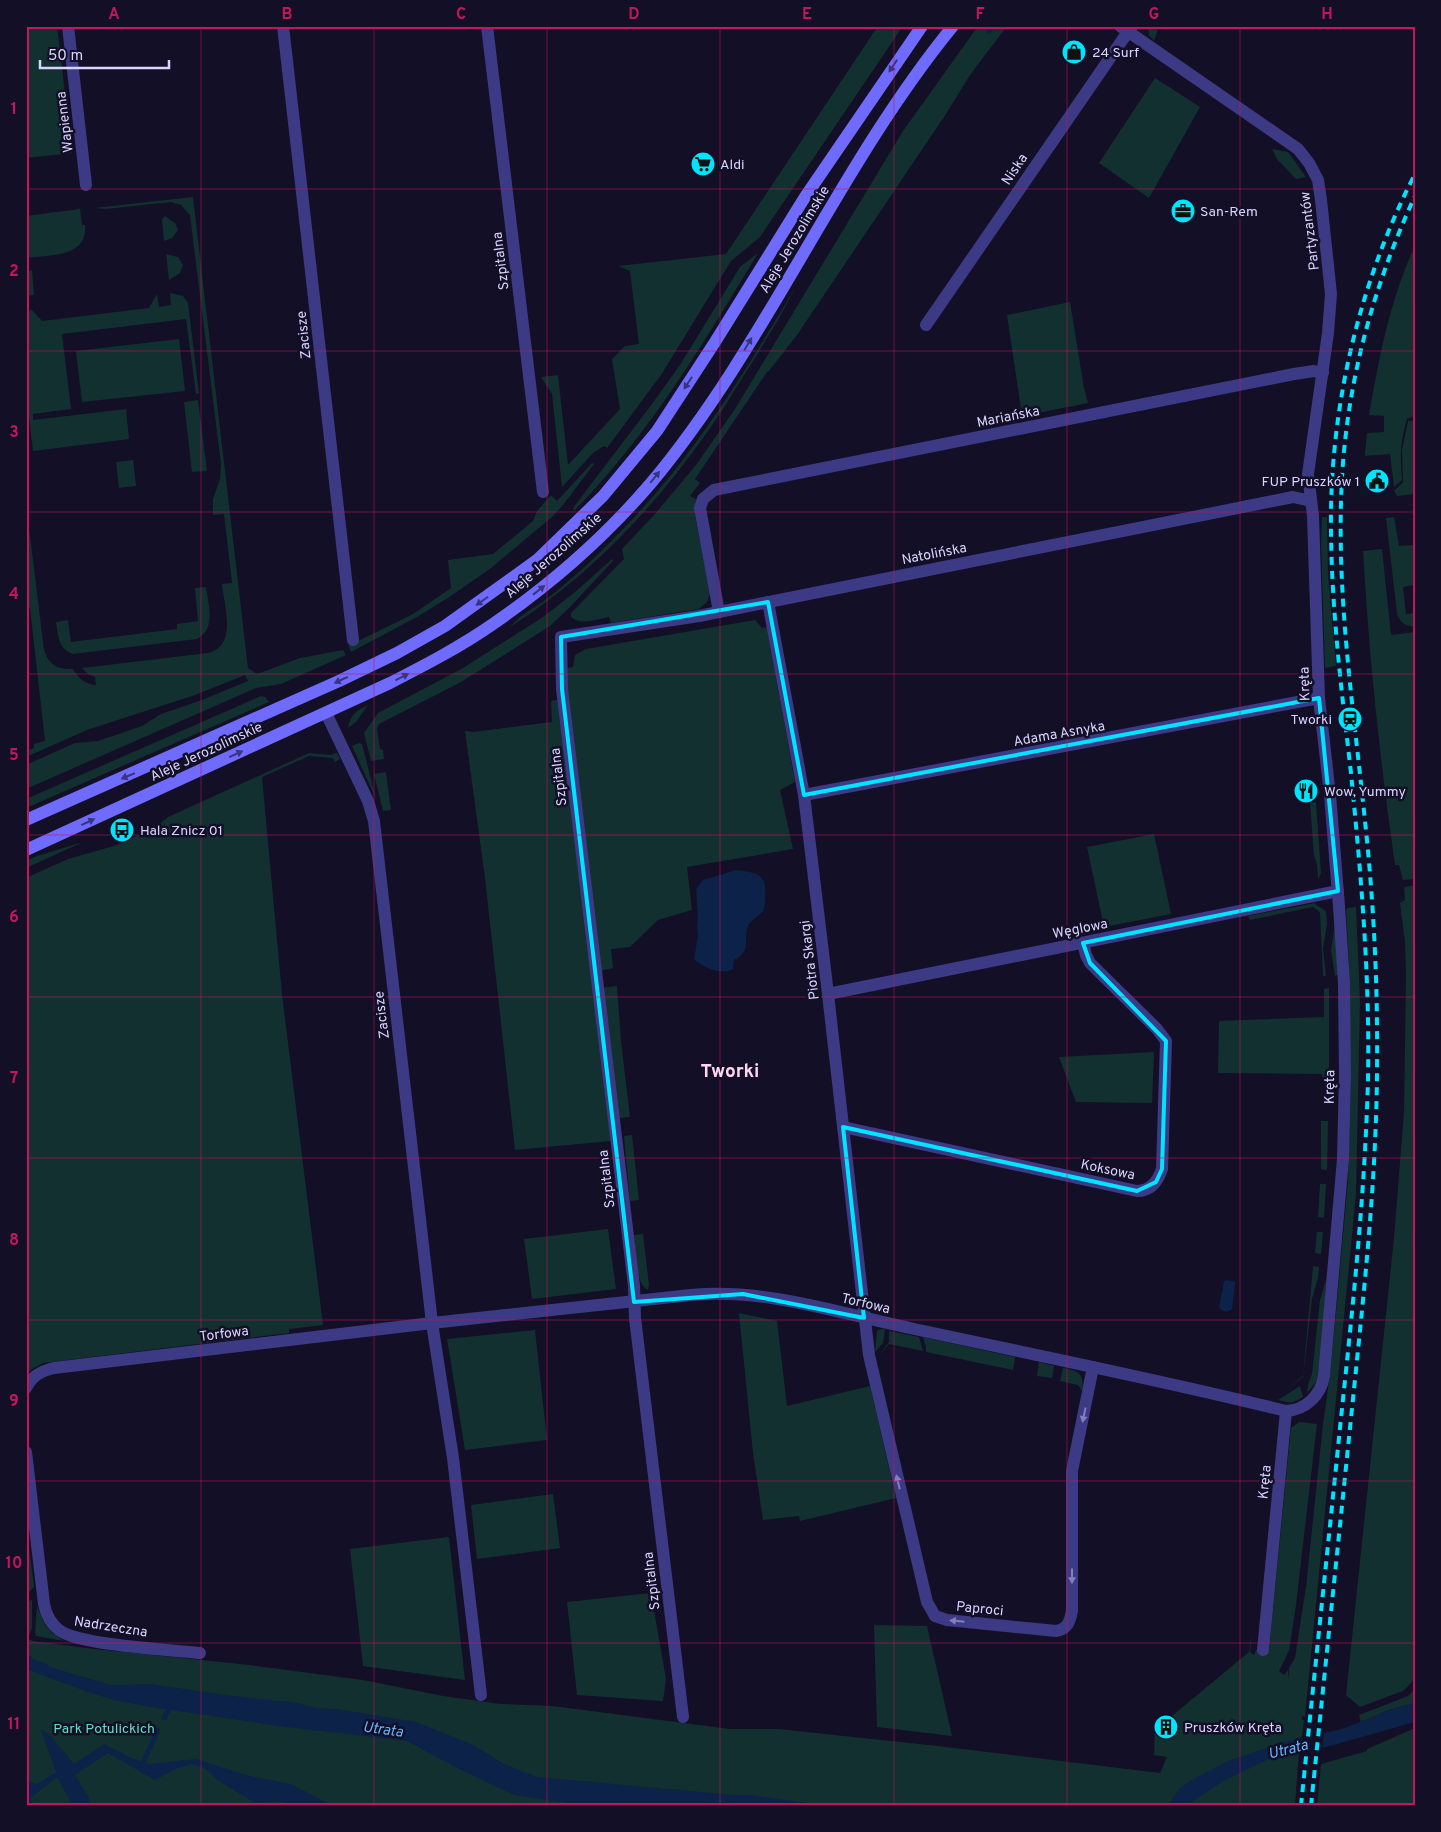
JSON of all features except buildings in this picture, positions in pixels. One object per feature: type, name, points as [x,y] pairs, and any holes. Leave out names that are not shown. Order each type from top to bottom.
[{"type":"main road","name":"Aleje Jerozolimskie","points":[[26,820],[340,681],[397,652],[445,626],[537,560],[603,496],[657,431],[805,197],[922,26]]},
{"type":"main road","name":"Aleje Jerozolimskie","points":[[26,850],[326,713],[422,666],[494,624],[586,551],[634,502],[694,428],[743,353],[884,120],[934,49],[953,26]]},
{"type":"street","name":"Wapienna","points":[[68,26],[86,185]]},
{"type":"street","name":"Zacisze","points":[[283,26],[353,640]]},
{"type":"street","name":"Szpitalna","points":[[488,26],[543,492]]},
{"type":"street","name":"Niska","points":[[926,324],[1126,28]]},
{"type":"street","name":"Partyzantów","points":[[1126,28],[1298,149],[1309,163],[1318,180],[1331,294],[1323,373],[1308,474],[1312,501]]},
{"type":"street","name":"Mariańska","points":[[719,612],[700,508],[703,499],[711,492],[727,487],[1294,374],[1314,371],[1323,373]]},
{"type":"street","name":"Natolińska","points":[[561,638],[699,616],[1293,497],[1312,501]]},
{"type":"street","name":"Kręta","points":[[1262,1650],[1286,1411],[1293,1411],[1304,1406],[1316,1396],[1322,1386],[1326,1364],[1343,1150],[1345,1075],[1344,984],[1338,891],[1319,698],[1312,501]]},
{"type":"street","name":"Piotra Skargi","points":[[768,602],[804,795],[864,1318]]},
{"type":"street","name":"Szpitalna","points":[[561,638],[562,689],[633,1276],[634,1302],[683,1717]]},
{"type":"street","name":"Adama Asnyka","points":[[804,795],[1319,698]]},
{"type":"street","name":"Zacisze","points":[[326,713],[368,801],[374,821],[432,1323]]},
{"type":"street","name":"Węglowa","points":[[828,994],[1338,891]]},
{"type":"street","name":"Koksowa","points":[[843,1127],[1137,1191],[1147,1190],[1160,1176],[1162,1169],[1166,1041],[1157,1029],[1090,963],[1083,943]]},
{"type":"street","name":"Torfowa","points":[[26,1388],[34,1377],[42,1371],[54,1368],[432,1323],[709,1293],[734,1293],[773,1299],[1094,1367],[1286,1411]]},
{"type":"street","name":"Paproci","points":[[864,1318],[869,1355],[928,1602],[936,1616],[946,1620],[1056,1631],[1064,1629],[1068,1624],[1072,1611],[1072,1471],[1094,1367]]},
{"type":"street","points":[[432,1323],[453,1458],[481,1695]]},
{"type":"street","name":"Nadrzeczna","points":[[26,1452],[46,1614],[58,1630],[70,1636],[90,1641],[200,1653]]},
{"type":"highlighted area","points":[[768,602],[804,795],[1319,698],[1338,891],[1083,943],[1090,963],[1166,1041],[1162,1169],[1156,1182],[1137,1191],[843,1127],[864,1318],[743,1294],[634,1302],[562,689],[561,637]]},
{"type":"green space","points":[[26,26],[57,26],[72,153],[26,158]]},
{"type":"green space","points":[[878,26],[903,26],[760,237],[731,261],[661,375],[607,448],[604,446],[593,453],[562,487],[552,394],[541,377],[558,375],[568,465],[620,409],[612,359],[625,346],[639,344],[630,271],[618,266],[726,254]]},
{"type":"green space","points":[[978,26],[1007,26],[970,75],[946,114],[797,335],[767,372],[695,479],[700,483],[690,496],[696,499],[695,515],[710,593],[707,602],[699,609],[611,623],[609,617],[589,621],[575,620],[571,617],[571,613],[624,559],[622,549],[655,514],[696,465],[735,409],[903,131]]},
{"type":"green space","points":[[1148,26],[1159,26],[1154,41],[1149,35]]},
{"type":"green space","points":[[1155,78],[1200,107],[1149,198],[1099,163]]},
{"type":"green space","points":[[1272,149],[1288,152],[1306,177],[1296,179],[1277,159]]},
{"type":"green space","points":[[193,197],[248,668],[257,674],[300,658],[343,650],[346,655],[281,684],[256,688],[26,789],[26,765],[75,743],[98,741],[142,726],[161,714],[248,681],[245,675],[195,695],[87,730],[26,757],[26,751],[34,748],[34,744],[45,741],[30,608],[26,608],[26,503],[44,650],[51,663],[55,666],[63,669],[73,669],[83,680],[96,685],[95,677],[88,674],[82,668],[208,653],[217,649],[223,642],[226,634],[227,624],[222,584],[232,583],[224,514],[213,515],[213,499],[220,479],[221,464],[190,215],[181,205],[171,202],[106,209],[94,208]]},
{"type":"green space","points":[[80,209],[82,225],[85,225],[84,236],[80,244],[65,253],[26,258],[26,216]]},
{"type":"green space","points":[[165,216],[175,223],[178,230],[172,238],[164,241],[162,219]]},
{"type":"green space","points":[[1415,246],[1415,283],[1412,286],[1415,287],[1413,330],[1415,349],[1415,416],[1407,419],[1401,450],[1402,480],[1394,487],[1390,454],[1365,456],[1365,453],[1367,433],[1384,432],[1384,416],[1369,415],[1381,350],[1392,308]]},
{"type":"green space","points":[[758,253],[674,388],[627,451],[574,511],[573,508],[680,365],[740,267]]},
{"type":"green space","points":[[166,254],[178,257],[183,265],[180,273],[169,280]]},
{"type":"green space","points":[[32,270],[34,295],[26,296],[26,272]]},
{"type":"green space","points":[[795,288],[769,335],[721,412],[666,487],[619,539],[593,563],[567,586],[510,627],[579,572],[651,499],[717,412]]},
{"type":"green space","points":[[170,293],[183,296],[188,303],[199,393],[196,394],[186,319],[62,334],[71,409],[33,414],[33,420],[126,409],[129,439],[33,451],[26,394],[26,311],[32,310],[42,321],[149,308],[157,294],[159,307],[171,305]]},
{"type":"green space","points":[[1070,302],[1088,403],[1022,416],[1007,315]]},
{"type":"green space","points":[[179,339],[185,391],[82,402],[76,351]]},
{"type":"green space","points":[[198,400],[207,471],[192,472],[184,402]]},
{"type":"green space","points":[[1408,421],[1415,421],[1415,494],[1397,496],[1394,491],[1403,482],[1402,450]]},
{"type":"green space","points":[[133,460],[136,486],[119,488],[116,462]]},
{"type":"green space","points":[[592,463],[594,464],[552,517],[491,568],[417,617],[351,652],[348,646],[413,614],[451,588],[448,560],[493,554],[533,521],[537,511],[551,495],[557,501]]},
{"type":"green space","points":[[1322,517],[1327,517],[1328,574],[1336,666],[1325,668],[1321,544]]},
{"type":"green space","points":[[1394,517],[1399,546],[1414,545],[1415,585],[1403,587],[1406,614],[1415,613],[1415,626],[1403,623],[1397,613],[1386,518]]},
{"type":"green space","points":[[1382,549],[1391,635],[1415,632],[1415,879],[1403,880],[1399,865],[1395,865],[1380,748],[1365,591],[1363,551]]},
{"type":"green space","points":[[612,559],[613,561],[550,626],[461,682],[379,724],[377,729],[380,749],[383,750],[384,759],[371,761],[364,733],[378,713],[463,668],[543,617]]},
{"type":"green space","points":[[206,587],[210,616],[209,622],[207,629],[197,639],[73,654],[64,649],[60,641],[56,622],[68,620],[71,642],[177,629],[177,624],[198,621],[195,588]]},
{"type":"green space","points":[[755,620],[762,628],[767,627],[795,782],[780,790],[793,849],[687,867],[692,910],[658,920],[630,947],[611,949],[613,968],[600,971],[567,702],[567,668],[573,667],[575,655],[586,649]]},
{"type":"green space","points":[[261,696],[265,697],[269,702],[26,808],[26,799]]},
{"type":"green space","points":[[560,699],[611,1141],[515,1150],[485,878],[465,731],[473,732],[552,722],[551,701]]},
{"type":"green space","points":[[368,705],[356,722],[348,728],[350,720],[355,714]]},
{"type":"green space","points":[[359,743],[362,744],[376,799],[352,746]]},
{"type":"green space","points":[[309,753],[331,755],[337,753],[340,759],[335,762],[333,758],[309,756],[262,777],[282,994],[323,1325],[289,1329],[289,1333],[43,1363],[26,1375],[26,878],[68,859],[117,845],[154,828],[168,817]]},
{"type":"green space","points":[[386,772],[391,810],[383,811],[374,774]]},
{"type":"green space","points":[[1316,802],[1321,873],[1318,879],[1317,864],[1314,856],[1310,803]]},
{"type":"green space","points":[[1154,834],[1171,914],[1104,927],[1087,847]]},
{"type":"green space","points":[[83,842],[26,868],[26,861]]},
{"type":"green space","points":[[1415,885],[1415,1679],[1403,1691],[1360,1707],[1346,1695],[1394,1238],[1404,1112],[1406,975],[1405,942],[1400,903],[1405,900],[1404,887]]},
{"type":"green space","points":[[1315,903],[1326,911],[1327,924],[1323,949],[1326,976],[1323,976],[1320,912],[1313,907],[1250,920],[1248,916]]},
{"type":"green space","name":"Park Potulickich","points":[[1356,907],[1360,1001],[1356,1194],[1305,1717],[1302,1716],[1302,1720],[1304,1720],[1302,1737],[1300,1738],[1295,1806],[26,1806],[26,1601],[32,1600],[32,1628],[28,1639],[33,1641],[363,1680],[443,1696],[501,1704],[553,1706],[730,1729],[778,1729],[1160,1773],[1167,1757],[1154,1755],[1155,1730],[1249,1652],[1252,1633],[1250,1652],[1254,1655],[1256,1650],[1269,1651],[1291,1428],[1299,1422],[1317,1424],[1289,1651],[1279,1671],[1284,1675],[1288,1670],[1289,1679],[1289,1668],[1295,1658],[1306,1587],[1323,1424],[1331,1367],[1348,1181],[1351,1080],[1346,910]]},
{"type":"green space","points":[[1335,924],[1339,974],[1335,976],[1331,950]]},
{"type":"green space","points":[[617,986],[630,1117],[618,1118],[602,988]]},
{"type":"green space","points":[[1329,988],[1329,1077],[1322,1077],[1322,1074],[1218,1073],[1219,1021],[1324,1017],[1324,989]]},
{"type":"green space","points":[[1154,1052],[1152,1103],[1076,1102],[1059,1057]]},
{"type":"green space","points":[[1321,1121],[1328,1121],[1327,1170],[1321,1169]]},
{"type":"green space","points":[[632,1135],[639,1200],[630,1201],[624,1136]]},
{"type":"green space","points":[[1320,1184],[1326,1184],[1324,1218],[1318,1217]]},
{"type":"green space","points":[[608,1229],[616,1289],[532,1299],[524,1239]]},
{"type":"green space","points":[[1317,1232],[1323,1232],[1321,1254],[1315,1253]]},
{"type":"green space","points":[[643,1234],[648,1290],[643,1286],[638,1273],[634,1235]]},
{"type":"green space","points":[[1313,1266],[1319,1267],[1312,1299],[1303,1377],[1287,1388],[1303,1376]]},
{"type":"green space","points":[[1327,1268],[1321,1363],[1317,1381],[1307,1393],[1312,1374],[1320,1300]]},
{"type":"green space","points":[[739,1313],[777,1321],[787,1406],[870,1386],[896,1498],[800,1521],[799,1516],[763,1520],[753,1453]]},
{"type":"green space","points":[[885,1329],[883,1343],[875,1352],[877,1332]]},
{"type":"green space","points":[[535,1330],[547,1440],[465,1450],[447,1339]]},
{"type":"green space","points":[[889,1331],[919,1337],[923,1351],[889,1344],[879,1356],[889,1342]]},
{"type":"green space","points":[[923,1337],[1015,1357],[1013,1370],[926,1352]]},
{"type":"green space","points":[[1039,1362],[1054,1366],[1052,1378],[1037,1376]]},
{"type":"green space","points":[[1063,1368],[1073,1370],[1079,1374],[1083,1385],[1082,1391],[1078,1385],[1060,1381]]},
{"type":"green space","points":[[1300,1386],[1303,1397],[1291,1402],[1278,1400]]},
{"type":"green space","points":[[553,1494],[560,1548],[477,1559],[471,1505]]},
{"type":"green space","points":[[26,1523],[34,1587],[26,1596]]},
{"type":"green space","points":[[449,1537],[465,1680],[363,1666],[350,1549]]},
{"type":"green space","points":[[651,1593],[666,1679],[663,1701],[577,1695],[567,1602]]},
{"type":"green space","points":[[37,1606],[47,1626],[64,1641],[36,1636]]},
{"type":"green space","points":[[874,1625],[927,1626],[952,1736],[877,1727]]},
{"type":"green space","points":[[1415,1689],[1415,1703],[1389,1710],[1361,1723],[1359,1715],[1408,1696]]},
{"type":"green space","points":[[1415,1728],[1415,1806],[1317,1806],[1321,1764],[1367,1751],[1367,1749]]},
{"type":"water","points":[[736,870],[754,873],[762,878],[765,888],[765,906],[763,911],[749,924],[744,952],[734,960],[733,969],[723,972],[707,968],[694,959],[698,935],[696,889],[703,880]]},
{"type":"water","points":[[1226,1280],[1235,1282],[1232,1309],[1227,1312],[1219,1307]]},
{"type":"water","name":"Utrata","points":[[26,1653],[35,1660],[45,1663],[50,1667],[111,1685],[150,1684],[298,1703],[316,1708],[337,1709],[416,1722],[473,1745],[504,1764],[537,1777],[750,1795],[830,1806],[588,1806],[514,1795],[455,1767],[407,1741],[279,1726],[114,1700],[26,1669]]},
{"type":"water","name":"Utrata","points":[[1415,1703],[1415,1722],[1330,1746],[1269,1759],[1223,1781],[1186,1806],[1167,1806],[1180,1788],[1228,1761],[1285,1742],[1342,1729],[1389,1710]]},
{"type":"water","points":[[41,1730],[48,1733],[74,1764],[104,1744],[131,1758],[149,1764],[196,1759],[249,1776],[291,1784],[333,1806],[298,1806],[277,1801],[255,1803],[216,1779],[206,1769],[192,1764],[175,1769],[155,1780],[108,1753],[75,1775],[89,1798],[90,1806],[73,1806],[57,1777],[30,1798],[35,1806],[26,1806],[26,1781],[37,1784],[56,1772]]},
{"type":"pier","points":[[1324,1730],[1322,1750],[1301,1754],[1303,1735]]},
{"type":"waterway","points":[[989,31],[992,26]]},
{"type":"waterway","points":[[164,1718],[171,1705]]},
{"type":"waterway","points":[[142,1765],[158,1730]]},
{"type":"railway","points":[[1301,1806],[1354,1291],[1364,1164],[1368,1079],[1368,1003],[1361,888],[1332,576],[1331,509],[1333,466],[1344,380],[1354,337],[1380,254],[1396,213],[1415,174]]},
{"type":"railway","points":[[1311,1806],[1365,1277],[1376,1115],[1377,1010],[1375,947],[1368,853],[1350,687],[1343,598],[1341,553],[1343,463],[1352,394],[1367,327],[1388,260],[1415,196]]},
{"type":"place","name":"24 Surf","points":[[1074,52]]},
{"type":"place","name":"Aldi","points":[[703,164]]},
{"type":"place","name":"San-Rem","points":[[1183,211]]},
{"type":"place","name":"FUP Pruszków 1","points":[[1377,481]]},
{"type":"place","name":"Tworki","points":[[1350,719]]},
{"type":"place","name":"Wow, Yummy","points":[[1306,791]]},
{"type":"place","name":"Hala Znicz 01","points":[[122,830]]},
{"type":"place","name":"Pruszków Kręta","points":[[1166,1727]]},
{"type":"district","name":"Tworki","points":[[730,1070]]}]
